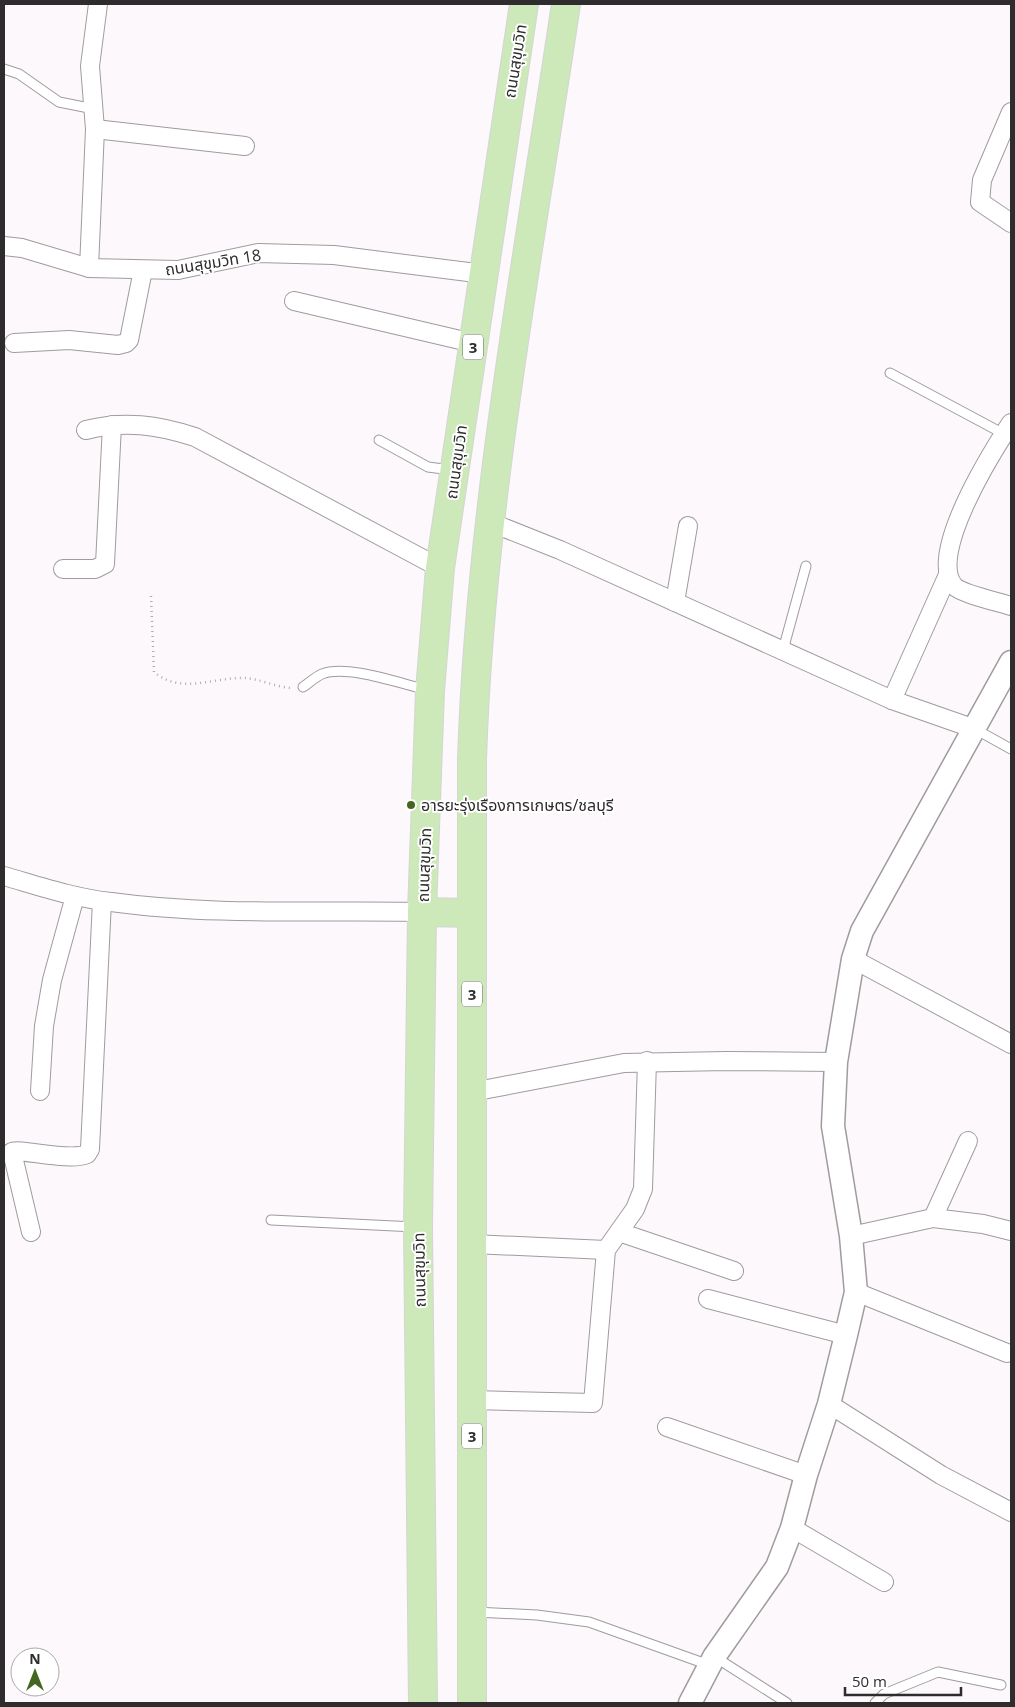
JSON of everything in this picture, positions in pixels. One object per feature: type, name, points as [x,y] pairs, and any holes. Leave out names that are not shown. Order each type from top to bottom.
[{"type":"main road","name":"ถนนสุขุมวิท","points":[[422,1703],[418,1227],[422,912],[430,691],[440,568],[524,4]]},
{"type":"main road","name":"3","points":[[472,1703],[472,760],[475,677],[506,401],[566,4]]},
{"type":"main road","points":[[422,912],[472,913]]},
{"type":"street","points":[[89,268],[95,129],[90,66],[98,4]]},
{"type":"street","points":[[1011,112],[982,180],[980,202],[1011,223]]},
{"type":"street","points":[[95,129],[245,146]]},
{"type":"street","name":"ถนนสุขุมวิท 18","points":[[4,246],[22,248],[89,268],[178,270],[258,253],[334,255],[484,274]]},
{"type":"street","points":[[14,343],[69,340],[118,345],[126,343],[129,340],[143,270]]},
{"type":"street","points":[[294,301],[474,343]]},
{"type":"street","points":[[86,430],[112,425],[138,424],[166,427],[195,437],[440,568]]},
{"type":"street","points":[[63,569],[95,569],[105,564],[112,425]]},
{"type":"street","points":[[892,700],[947,577],[949,549],[970,490],[1008,429]]},
{"type":"street","points":[[492,523],[560,550],[892,700],[975,729]]},
{"type":"street","points":[[675,602],[688,526]]},
{"type":"street","points":[[947,577],[956,588],[1011,606]]},
{"type":"street","points":[[690,1703],[712,1661],[777,1567],[792,1528],[806,1475],[829,1404],[856,1292],[851,1236],[833,1126],[836,1062],[853,960],[862,931],[1011,662]]},
{"type":"street","points":[[4,876],[75,896],[102,901],[185,910],[422,912]]},
{"type":"street","points":[[40,1091],[44,1026],[52,980],[75,896]]},
{"type":"street","points":[[31,1232],[12,1152],[16,1150],[40,1156],[79,1156],[87,1154],[90,1149],[102,901]]},
{"type":"street","points":[[853,960],[1011,1044]]},
{"type":"street","points":[[472,1400],[594,1403],[606,1250],[635,1209],[643,1189],[647,1062]]},
{"type":"street","points":[[472,1092],[624,1063],[836,1062]]},
{"type":"street","points":[[933,1218],[968,1141]]},
{"type":"street","points":[[851,1236],[933,1218],[983,1224],[1011,1231]]},
{"type":"street","points":[[619,1232],[734,1271]]},
{"type":"street","points":[[472,1244],[606,1250]]},
{"type":"street","points":[[856,1292],[1007,1353]]},
{"type":"street","points":[[708,1299],[846,1335]]},
{"type":"street","points":[[829,1404],[941,1475],[1011,1512]]},
{"type":"street","points":[[667,1427],[806,1475]]},
{"type":"street","points":[[792,1528],[884,1582]]},
{"type":"lane","points":[[4,70],[19,74],[59,102],[94,109]]},
{"type":"lane","points":[[890,374],[1008,429]]},
{"type":"lane","points":[[379,440],[428,467],[455,470]]},
{"type":"lane","points":[[783,650],[806,566]]},
{"type":"lane","points":[[303,687],[322,674],[338,671],[362,674],[430,691]]},
{"type":"lane","points":[[975,729],[1011,749]]},
{"type":"lane","points":[[271,1220],[418,1227]]},
{"type":"lane","points":[[472,1612],[538,1615],[589,1622],[712,1661],[787,1703]]},
{"type":"lane","points":[[876,1703],[884,1694],[938,1672],[1001,1685]]},
{"type":"path","points":[[151,596],[154,672],[164,681],[183,685],[246,678],[289,688],[303,687]]},
{"type":"place","name":"อารยะรุ่งเรืองการเกษตร/ชลบุรี","points":[[411,805]]}]
